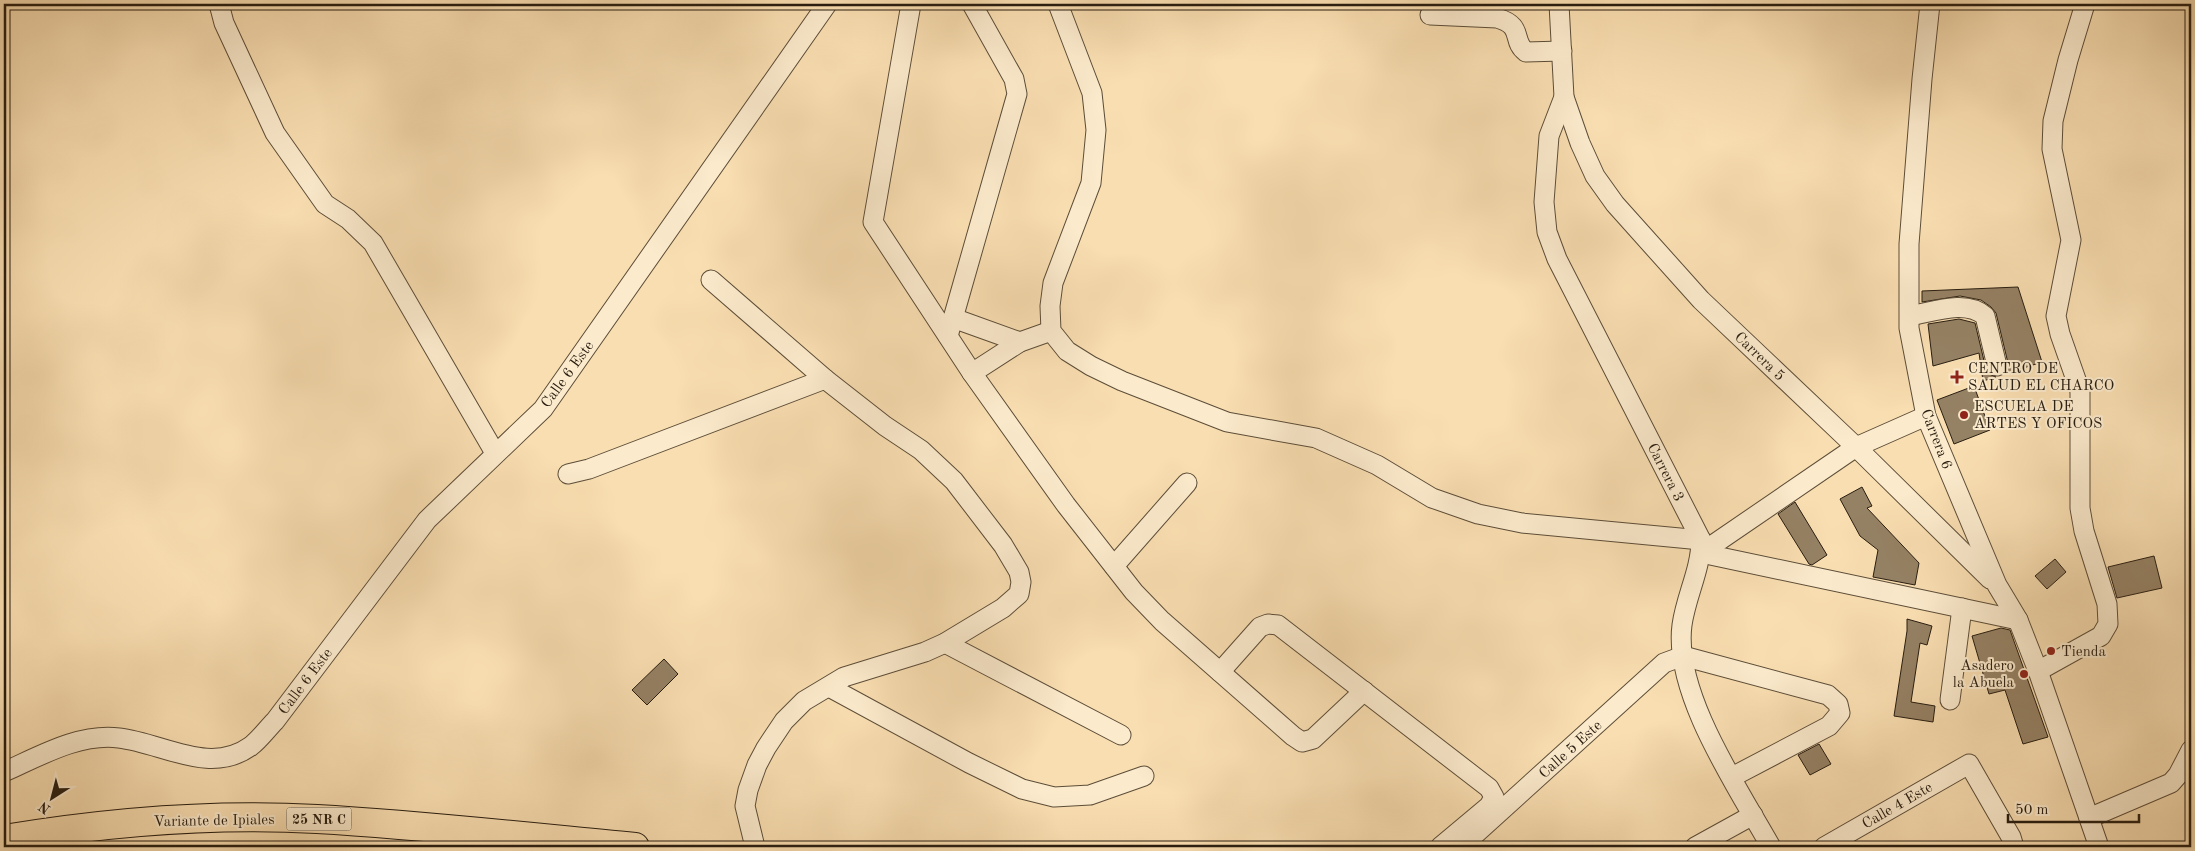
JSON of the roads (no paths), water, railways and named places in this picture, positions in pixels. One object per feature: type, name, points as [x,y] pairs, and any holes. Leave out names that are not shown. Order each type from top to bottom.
[{"type":"highway","name":"Variante de Ipiales","points":[[4,839],[74,828],[138,822],[212,818],[316,819],[634,847]]},
{"type":"street","points":[[219,4],[224,23],[276,132],[325,204],[348,219],[373,243],[495,453]]},
{"type":"street","name":"Calle 6 Este","points":[[4,772],[78,741],[119,738],[180,754],[212,760],[232,757],[252,746],[275,721],[427,520],[495,453],[544,409],[827,4]]},
{"type":"street","points":[[911,4],[872,222],[951,327],[972,373],[1066,505],[1134,592],[1162,621],[1302,742],[1313,739],[1364,691]]},
{"type":"street","points":[[951,327],[1017,94],[1014,79],[972,4]]},
{"type":"street","points":[[1058,4],[1092,93],[1096,130],[1091,183],[1053,283],[1050,306],[1050,331],[1067,351],[1091,366],[1122,381],[1227,422],[1316,438],[1377,465],[1432,498],[1478,514],[1522,522],[1701,546],[2018,620]]},
{"type":"street","points":[[1559,4],[1564,97]]},
{"type":"street","name":"Carrera 6","points":[[1930,4],[1909,244],[1909,328],[1926,416],[1997,585],[2018,620],[2038,671],[2099,847]]},
{"type":"street","points":[[2038,671],[2102,636],[2108,624],[2108,604],[2084,532],[2080,508],[2080,391],[2060,334],[2056,316],[2072,240],[2052,149],[2052,121],[2085,4]]},
{"type":"street","points":[[1430,15],[1505,20],[1514,27],[1520,45],[1526,52],[1562,50]]},
{"type":"street","name":"Carrera 5","points":[[1564,97],[1594,176],[1615,204],[1701,300],[1856,447],[1997,585]]},
{"type":"street","name":"Carrera 3","points":[[1564,97],[1549,136],[1544,202],[1547,232],[1557,259],[1701,546]]},
{"type":"street","points":[[711,280],[825,379],[885,426],[921,450],[954,481],[1003,545],[1019,572],[1021,582],[1019,594],[1008,604],[945,643],[925,652],[844,677],[804,701],[784,721],[757,765],[745,806],[755,847]]},
{"type":"street","points":[[1910,316],[1964,306],[1980,312],[1985,316],[1997,366]]},
{"type":"street","points":[[951,327],[1020,342]]},
{"type":"street","points":[[972,373],[1020,342],[1050,331]]},
{"type":"street","points":[[568,474],[589,469],[825,379]]},
{"type":"street","points":[[1771,847],[1703,724],[1688,682],[1683,656],[1682,625],[1701,546],[1856,447],[1926,416]]},
{"type":"street","points":[[1114,566],[1187,483]]},
{"type":"street","points":[[1950,700],[1962,608]]},
{"type":"street","points":[[1220,672],[1260,627],[1268,624],[1278,625],[1488,788],[1494,797],[1489,806],[1440,847]]},
{"type":"street","points":[[945,643],[1121,735]]},
{"type":"street","points":[[1683,656],[1828,695],[1838,704],[1840,713],[1829,726],[1732,778]]},
{"type":"street","name":"Calle 5 Este","points":[[1461,847],[1664,663],[1683,656]]},
{"type":"street","points":[[829,686],[969,763],[1022,789],[1054,797],[1090,795],[1144,776]]},
{"type":"street","points":[[2088,818],[2171,783],[2178,776],[2191,750]]},
{"type":"street","name":"Calle 4 Este","points":[[1824,847],[1969,764],[2011,837],[2014,847]]},
{"type":"street","points":[[1695,847],[1753,815]]},
{"type":"place","name":"CENTRO DE SALUD EL CHARCO","points":[[1957,377]]},
{"type":"place","name":"ESCUELA DE ARTES Y OFICOS","points":[[1964,415]]},
{"type":"place","name":"Tienda","points":[[2051,651]]},
{"type":"place","name":"Asadero la Abuela","points":[[2024,674]]}]
